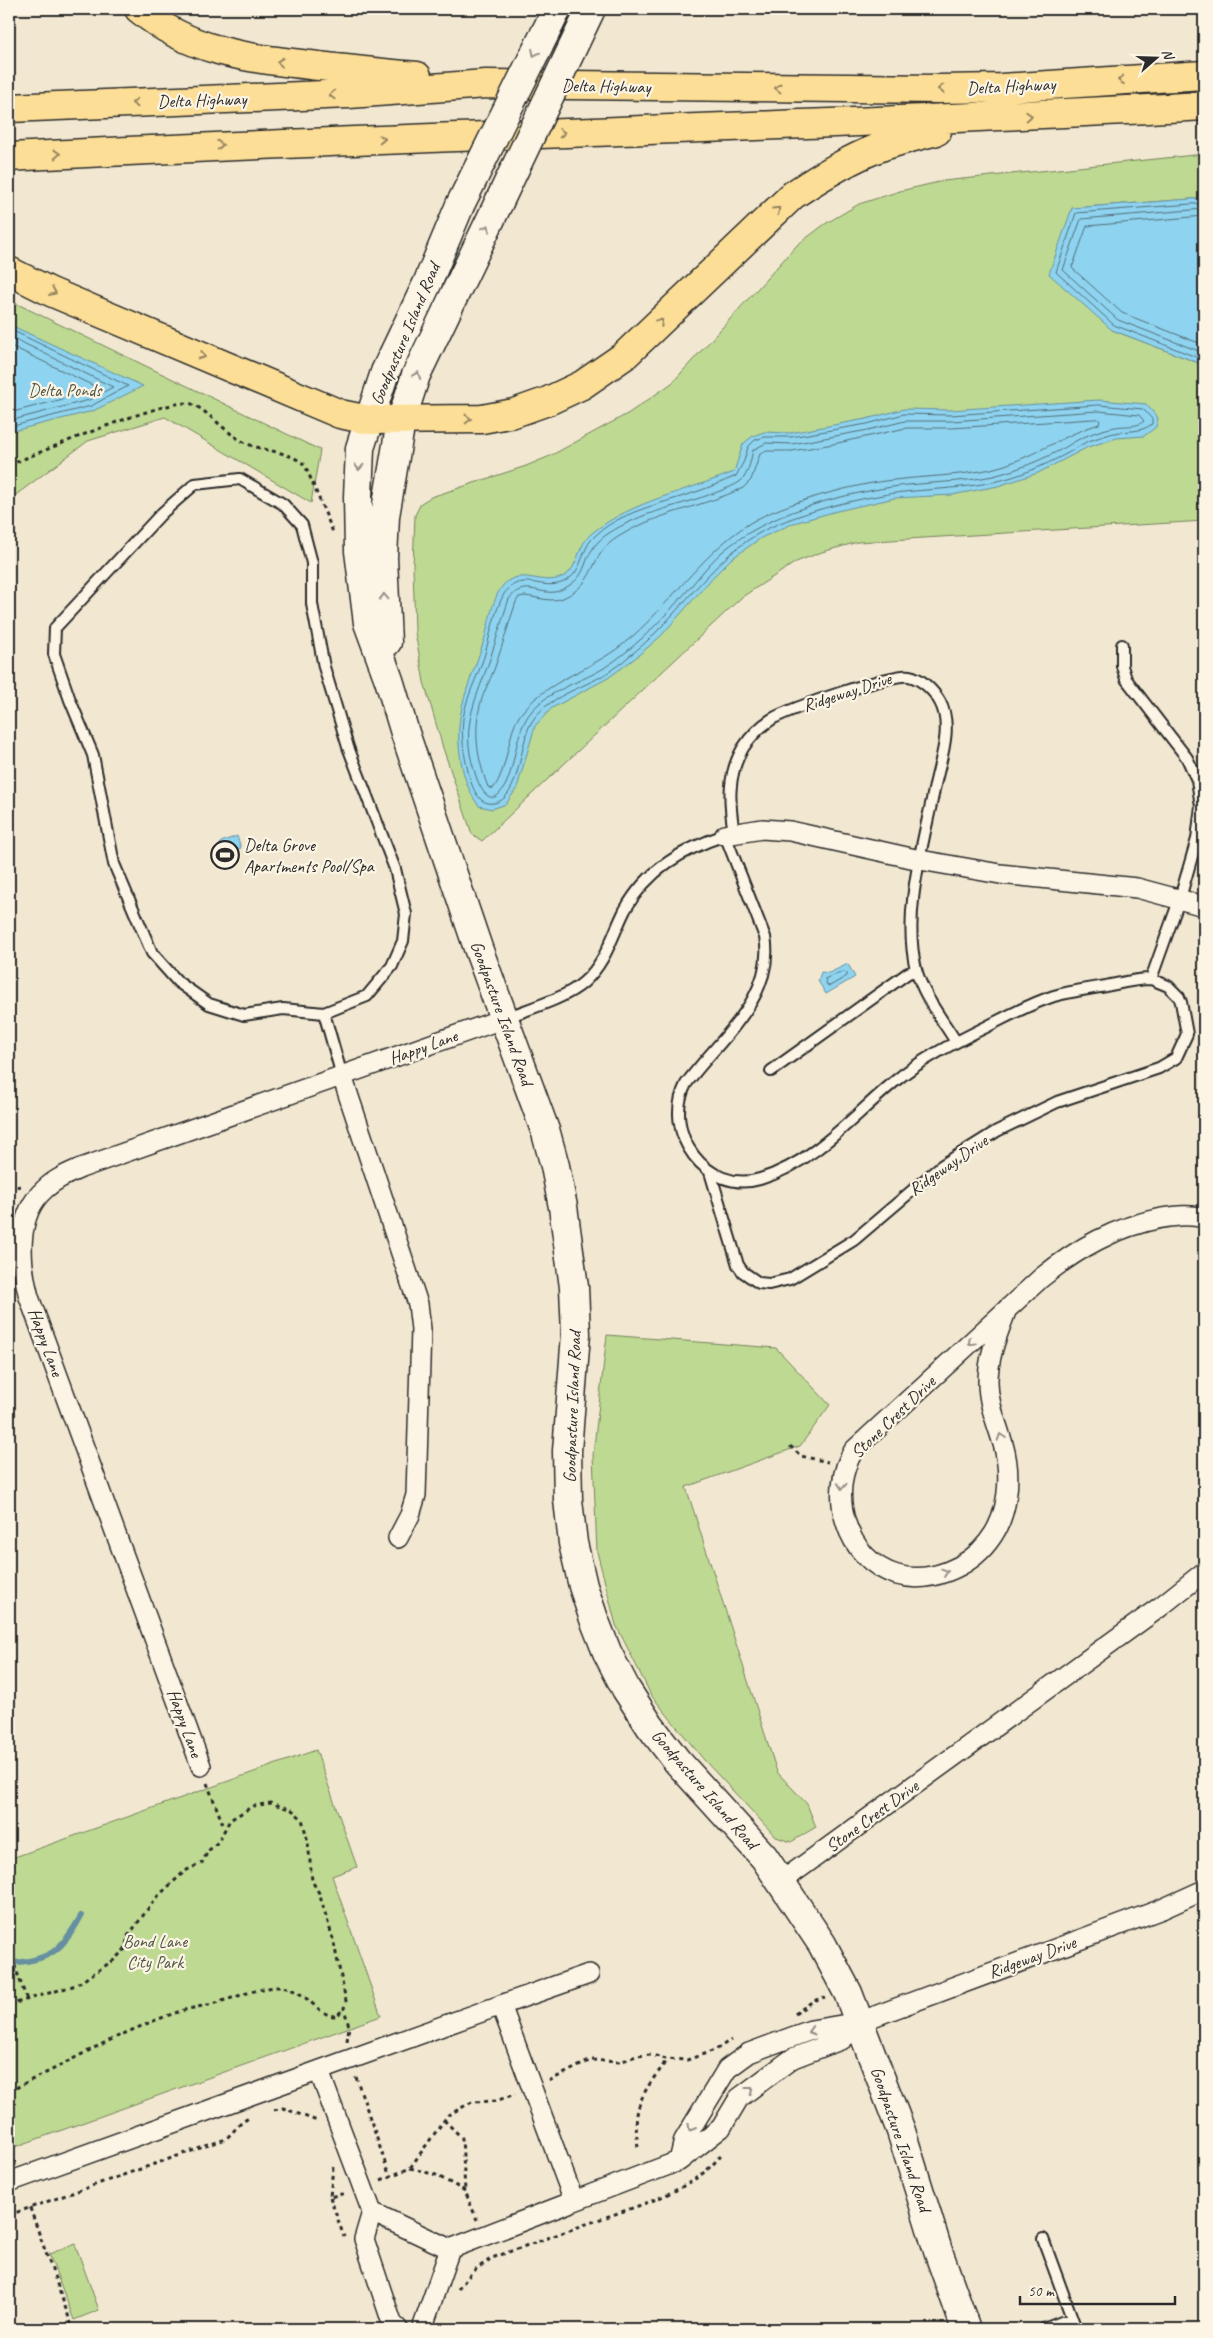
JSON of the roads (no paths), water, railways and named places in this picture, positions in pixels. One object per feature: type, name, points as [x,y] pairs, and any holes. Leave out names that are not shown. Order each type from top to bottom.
[{"type":"highway","points":[[139,9],[150,18],[182,37],[207,48],[238,56],[486,84]]},
{"type":"highway","name":"Delta Highway","points":[[9,108],[349,94],[486,84],[938,90],[1001,88],[1204,75]]},
{"type":"highway","name":"Delta Highway","points":[[9,157],[287,142],[980,119],[1204,106]]},
{"type":"highway","points":[[9,271],[51,292],[340,414],[369,420],[482,419],[514,413],[548,401],[582,385],[624,356],[793,195],[818,178],[880,147],[980,119]]},
{"type":"street","name":"Goodpasture Island Road","points":[[557,9],[460,205],[428,284],[385,372],[360,448],[358,550],[368,623],[389,680],[474,938],[546,1133],[563,1207],[574,1287],[576,1334],[567,1452],[568,1500],[573,1542],[594,1619],[626,1689],[650,1726],[677,1761],[764,1857],[782,1881],[822,1944],[848,1993],[901,2132],[938,2251],[966,2329]]},
{"type":"street","name":"Goodpasture Island Road","points":[[389,680],[382,558],[385,516],[402,421],[416,376],[591,9]]},
{"type":"street","points":[[730,834],[776,829],[920,860],[1000,874],[1137,888],[1204,906]]},
{"type":"street","name":"Happy Lane","points":[[201,1766],[30,1297],[22,1260],[26,1221],[38,1196],[56,1180],[69,1173],[504,1018]]},
{"type":"street","points":[[342,1076],[418,1304],[421,1329],[416,1495],[410,1515],[398,1538]]},
{"type":"street","name":"Stone Crest Drive","points":[[1007,1309],[992,1346],[988,1382],[991,1408],[1004,1447],[1008,1482],[1006,1498],[998,1527],[982,1549],[957,1568],[940,1574],[918,1577],[897,1575],[880,1567],[864,1553],[851,1536],[844,1518],[841,1500],[842,1476],[846,1462],[854,1450],[1007,1309],[1053,1268],[1090,1243],[1121,1229],[1144,1222],[1172,1216],[1204,1218]]},
{"type":"street","name":"Stone Crest Drive","points":[[782,1881],[1144,1619],[1204,1572]]},
{"type":"street","name":"Ridgeway Drive","points":[[859,2022],[1162,1909],[1204,1890]]},
{"type":"street","points":[[9,2182],[590,1974]]},
{"type":"street","points":[[501,2005],[574,2201]]},
{"type":"street","points":[[679,2161],[684,2140],[727,2069],[748,2053],[811,2030],[859,2022]]},
{"type":"street","points":[[372,2212],[450,2249],[679,2161],[721,2128],[739,2098],[793,2058],[843,2039],[859,2022]]},
{"type":"street","points":[[319,2071],[372,2212],[364,2238],[392,2323],[398,2329]]},
{"type":"street","points":[[422,2329],[450,2249]]},
{"type":"lane","points":[[240,479],[283,504],[302,526],[312,563],[312,604],[324,667],[348,747],[395,869],[406,914],[403,941],[392,966],[367,996],[324,1013],[283,1010],[244,1015],[208,1004],[178,982],[152,953],[114,864],[93,755],[70,700],[54,654],[55,628],[162,513],[195,484],[240,479]]},
{"type":"lane","points":[[1122,645],[1122,666],[1126,679],[1187,758],[1200,793],[1200,821],[1197,839],[1180,898],[1151,979]]},
{"type":"lane","name":"Ridgeway Drive","points":[[710,1172],[738,1265],[743,1272],[759,1283],[769,1284],[790,1279],[854,1240],[941,1166],[997,1131],[1058,1102],[1159,1068],[1176,1058],[1187,1034],[1180,1002],[1168,986],[1151,979],[1054,996],[1027,1006],[956,1042],[903,1075],[839,1131],[784,1170],[760,1179],[740,1182],[726,1180],[710,1172],[695,1157],[685,1140],[680,1120],[680,1099],[686,1084],[694,1073],[752,1002],[761,982],[766,960],[764,937],[730,834],[730,802],[733,774],[744,748],[756,732],[772,719],[796,708],[893,677],[906,675],[919,680],[934,693],[943,710],[946,725],[920,860],[912,919],[916,970],[927,995],[956,1042]]},
{"type":"lane","points":[[504,1018],[573,990],[583,982],[604,958],[625,910],[645,882],[672,858],[703,842],[730,834]]},
{"type":"lane","points":[[771,1072],[908,973],[916,970]]},
{"type":"lane","points":[[324,1013],[342,1076]]},
{"type":"lane","points":[[1043,2239],[1076,2329]]},
{"type":"lane","points":[[1044,2329],[1072,2318]]},
{"type":"water","points":[[1204,198],[1204,365],[1112,330],[1049,274],[1072,208]]},
{"type":"water","points":[[9,324],[143,386],[93,411],[9,432]]},
{"type":"water","points":[[1099,400],[1146,404],[1158,418],[1156,427],[1144,436],[1117,438],[1088,447],[1038,473],[998,486],[952,495],[895,498],[794,523],[761,538],[731,559],[661,636],[634,659],[608,678],[552,708],[535,726],[517,788],[506,804],[492,809],[479,806],[475,801],[467,785],[461,761],[459,727],[461,712],[495,599],[508,581],[521,577],[551,580],[566,575],[573,567],[584,543],[592,533],[624,513],[642,505],[734,472],[743,444],[753,436],[764,432],[790,433],[866,419],[904,409],[950,410]]},
{"type":"water","name":"Delta Grove Apartments Pool/Spa","points":[[237,836],[241,848],[235,851],[233,859],[236,860],[234,866],[215,860],[221,842]]},
{"type":"water","points":[[848,964],[855,977],[826,994],[818,981],[821,972],[829,973]]},
{"type":"waterway","points":[[9,1963],[34,1960],[53,1952],[67,1938],[81,1916]]},
{"type":"place","name":"Delta Grove Apartments Pool/Spa","points":[[225,855]]},
{"type":"park label","name":"Delta Ponds","points":[[65,390]]},
{"type":"park label","name":"Bond Lane City Park","points":[[155,1951]]}]
